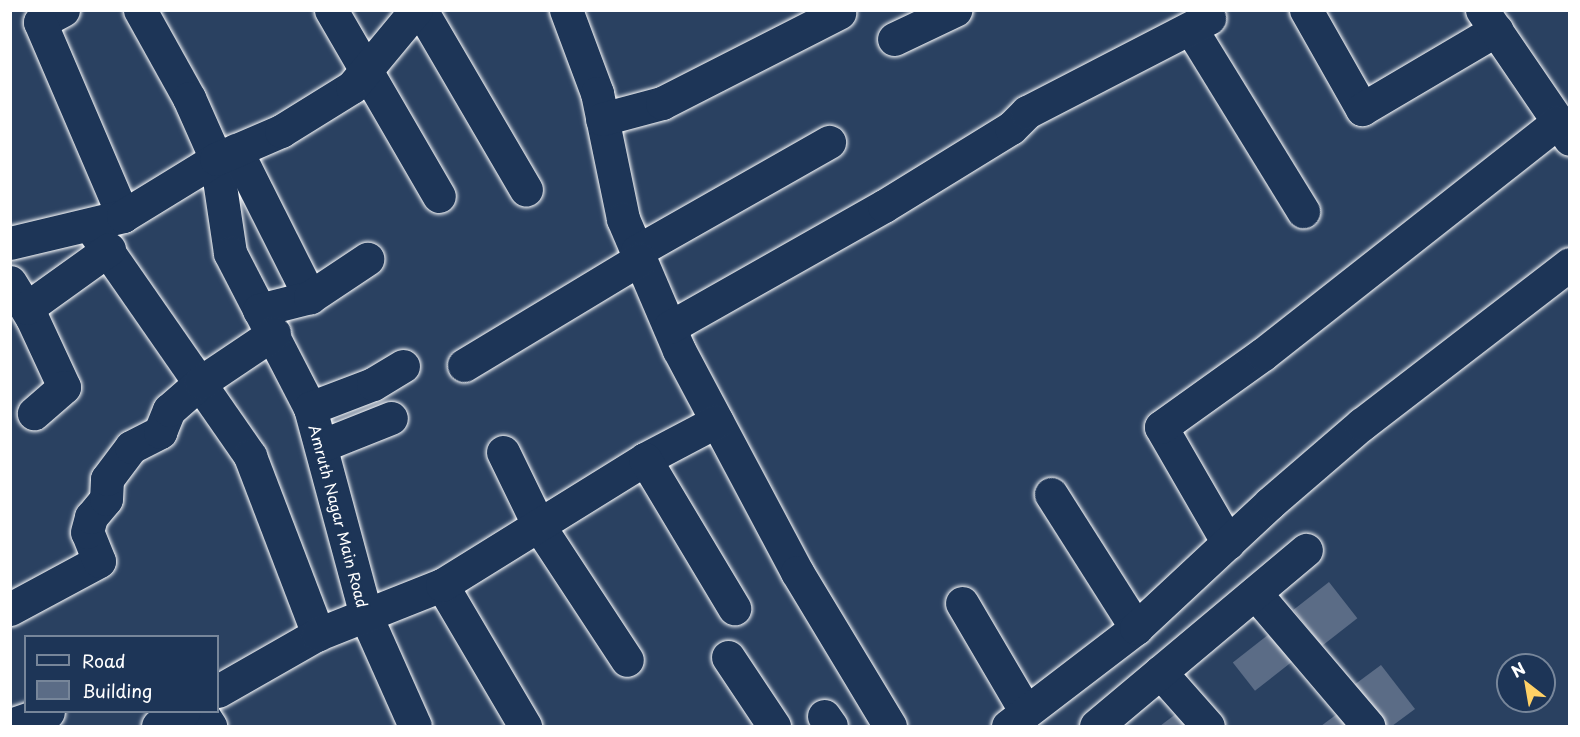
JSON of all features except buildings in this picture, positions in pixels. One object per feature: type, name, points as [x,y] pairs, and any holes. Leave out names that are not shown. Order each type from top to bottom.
[{"type":"street","points":[[63,10],[40,22],[123,216]]},
{"type":"street","name":"Amruth Nagar Main Road","points":[[140,10],[189,98],[226,155],[230,253],[310,408],[323,445],[366,616],[415,726]]},
{"type":"street","points":[[332,10],[439,196]]},
{"type":"street","points":[[34,413],[64,387],[19,295],[100,238],[123,216],[226,155],[291,125],[352,87],[416,10]]},
{"type":"street","points":[[421,10],[526,190]]},
{"type":"street","points":[[566,10],[597,93],[623,219],[670,327],[797,572],[890,726]]},
{"type":"street","points":[[894,39],[955,10]]},
{"type":"street","points":[[1228,543],[1161,427],[1564,131],[1489,20],[1362,109],[1306,10]]},
{"type":"street","points":[[602,119],[662,102],[839,13]]},
{"type":"street","points":[[670,327],[884,206],[1011,128],[1027,112],[1206,17],[1304,211]]},
{"type":"street","points":[[464,365],[639,255],[829,142]]},
{"type":"street","points":[[226,155],[310,297]]},
{"type":"street","points":[[10,243],[100,238]]},
{"type":"street","points":[[100,238],[250,456],[318,634]]},
{"type":"street","points":[[10,609],[99,561],[87,532],[91,517],[106,499],[107,479],[131,447],[160,432],[169,410],[266,322],[367,260]]},
{"type":"street","points":[[962,603],[1017,719],[1136,628],[1362,424],[1569,264]]},
{"type":"street","points":[[310,408],[373,384],[404,366]]},
{"type":"street","points":[[323,445],[391,418]]},
{"type":"street","points":[[219,690],[318,634],[442,585],[645,459],[717,421]]},
{"type":"street","points":[[503,452],[539,526],[627,660]]},
{"type":"street","points":[[645,459],[734,608]]},
{"type":"street","points":[[1051,494],[1136,628]]},
{"type":"street","points":[[1096,726],[1306,550]]},
{"type":"street","points":[[442,585],[525,726]]},
{"type":"street","points":[[1255,593],[1368,726]]},
{"type":"street","points":[[728,657],[774,726]]},
{"type":"street","points":[[1160,672],[1208,726]]},
{"type":"street","points":[[10,725],[43,713]]},
{"type":"street","points":[[158,726],[180,713]]},
{"type":"street","points":[[202,713],[210,726]]}]
